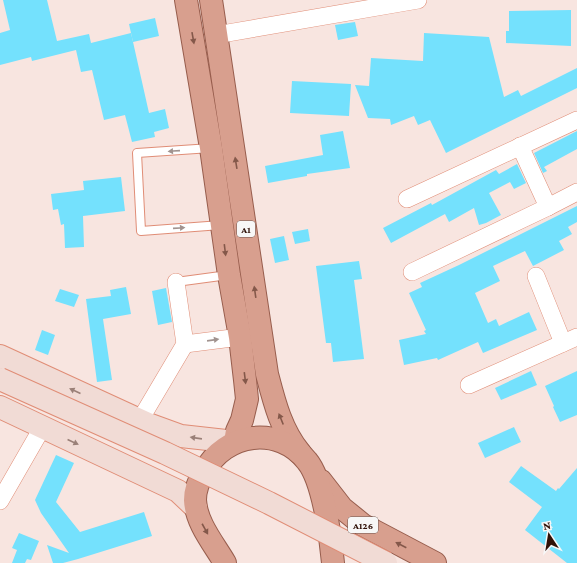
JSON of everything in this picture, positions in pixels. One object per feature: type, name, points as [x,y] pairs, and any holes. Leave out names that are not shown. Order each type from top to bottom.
[{"type":"highway","name":"A1","points":[[186,0],[212,148],[229,275],[240,336],[247,399],[235,442]]},
{"type":"highway","name":"A1","points":[[211,0],[267,374],[281,421],[290,440],[305,458]]},
{"type":"highway","points":[[225,563],[203,526],[196,508],[195,501],[200,478],[206,466],[219,452],[235,442],[268,437],[286,443],[305,458],[317,482],[325,511],[333,563]]},
{"type":"highway","name":"A126","points":[[305,458],[331,495],[352,517],[370,530],[436,563]]},
{"type":"main road","points":[[0,356],[172,434],[235,442]]},
{"type":"main road","points":[[0,379],[165,453],[269,503],[386,563]]},
{"type":"main road","points":[[0,408],[178,491],[196,508]]},
{"type":"street","points":[[216,35],[418,0]]},
{"type":"street","points":[[407,199],[577,120]]},
{"type":"street","points":[[520,146],[548,207]]},
{"type":"street","points":[[412,272],[577,192]]},
{"type":"street","points":[[469,385],[570,340],[536,276]]},
{"type":"street","points":[[140,420],[185,344],[176,282]]},
{"type":"street","points":[[185,344],[240,336]]},
{"type":"street","points":[[0,501],[42,428]]},
{"type":"lane","points":[[212,148],[137,153],[140,231],[222,225]]},
{"type":"lane","points":[[176,282],[229,275]]},
{"type":"building","points":[[3,0],[47,0],[57,41],[89,34],[91,43],[131,33],[149,113],[165,109],[169,128],[154,132],[155,137],[132,142],[125,115],[104,120],[92,70],[81,72],[76,50],[32,61],[31,57],[0,65],[0,33],[10,30]]},
{"type":"building","points":[[571,10],[571,46],[506,43],[506,31],[509,31],[509,11]]},
{"type":"building","points":[[155,18],[159,36],[133,42],[129,24]]},
{"type":"building","points":[[355,22],[358,36],[338,40],[335,25]]},
{"type":"building","points":[[424,33],[489,37],[504,97],[518,90],[521,96],[577,68],[577,88],[446,153],[430,120],[418,125],[414,116],[391,125],[390,119],[368,118],[355,85],[369,86],[371,58],[423,61]]},
{"type":"building","points":[[292,81],[351,84],[349,116],[290,113]]},
{"type":"building","points":[[343,131],[350,168],[307,174],[307,176],[268,183],[265,166],[323,155],[320,135]]},
{"type":"building","points":[[577,131],[577,149],[544,167],[547,171],[543,173],[534,153]]},
{"type":"building","points":[[517,164],[526,183],[514,189],[510,182],[489,193],[501,215],[479,225],[474,208],[449,222],[445,214],[391,243],[383,228],[431,203],[432,205],[496,170],[499,174]]},
{"type":"building","points":[[121,177],[125,211],[83,216],[84,247],[65,248],[64,224],[61,225],[58,209],[53,210],[51,194],[84,190],[83,181]]},
{"type":"building","points":[[577,206],[577,222],[568,227],[572,234],[559,241],[564,250],[533,266],[525,251],[493,266],[500,281],[475,293],[488,323],[496,319],[499,326],[529,312],[537,330],[483,353],[478,342],[438,360],[437,358],[404,365],[399,340],[426,334],[424,331],[426,330],[409,293],[422,287],[420,283]]},
{"type":"building","points":[[308,229],[310,241],[295,244],[292,232]]},
{"type":"building","points":[[284,236],[289,260],[275,263],[270,239]]},
{"type":"building","points":[[359,261],[362,279],[354,280],[364,359],[333,362],[331,343],[326,343],[316,266]]},
{"type":"building","points":[[126,287],[131,314],[103,319],[112,380],[97,382],[86,299],[111,296],[110,290]]},
{"type":"building","points":[[166,288],[172,322],[158,325],[152,291]]},
{"type":"building","points":[[60,289],[79,295],[74,307],[55,301]]},
{"type":"building","points":[[42,330],[55,335],[48,355],[35,350]]},
{"type":"building","points":[[531,371],[537,385],[501,400],[495,388]]},
{"type":"building","points":[[577,371],[577,415],[560,422],[545,386]]},
{"type":"building","points":[[514,427],[521,442],[485,458],[478,443]]},
{"type":"building","points":[[56,455],[74,463],[56,502],[80,532],[144,512],[152,536],[78,559],[63,563],[53,563],[47,545],[69,553],[41,513],[35,500]]},
{"type":"building","points":[[521,466],[556,491],[577,468],[577,563],[567,563],[525,530],[542,507],[509,482]]},
{"type":"building","points":[[19,533],[39,541],[31,560],[27,559],[25,563],[12,563],[17,550],[12,548]]}]
